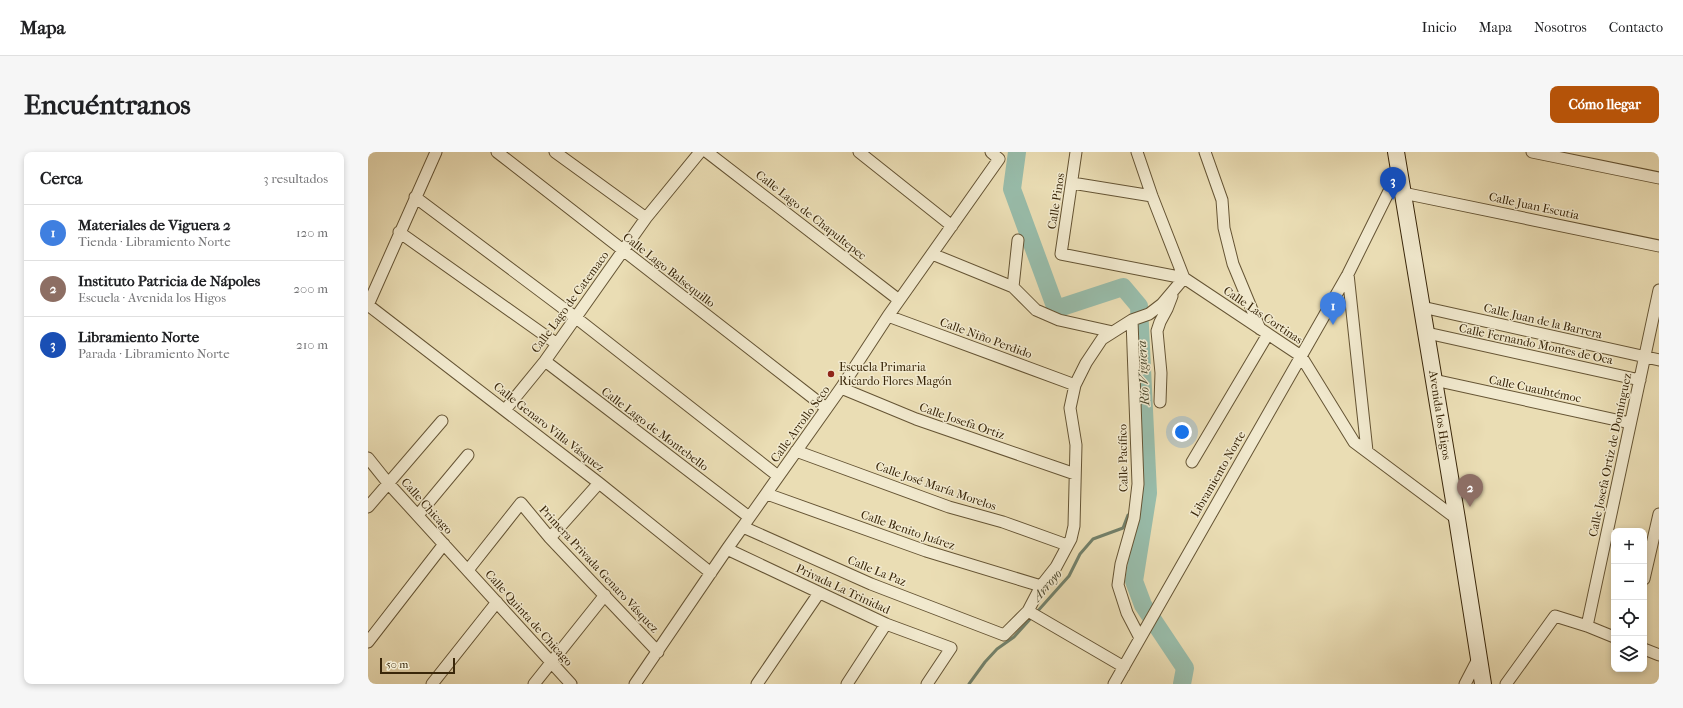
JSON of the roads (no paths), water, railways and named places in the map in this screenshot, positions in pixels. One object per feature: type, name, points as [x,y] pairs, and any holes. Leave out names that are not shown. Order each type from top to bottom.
[{"type":"street","points":[[368,305],[372,286],[436,152]]},
{"type":"street","name":"Calle Lago Balsequillo","points":[[497,152],[826,408]]},
{"type":"street","points":[[555,152],[646,218]]},
{"type":"street","name":"Calle Lago de Catemaco","points":[[505,410],[545,361],[646,218],[700,152]]},
{"type":"street","name":"Calle Lago de Chapultepec","points":[[707,152],[899,300]]},
{"type":"street","points":[[859,152],[952,226]]},
{"type":"street","name":"Calle Pinos","points":[[1061,254],[1076,152]]},
{"type":"street","points":[[1124,667],[1033,613],[1041,586],[1056,567],[1071,539],[1074,526],[1076,445],[1070,408],[1075,385],[1086,363],[1102,339],[1132,320],[1149,314],[1162,304],[1184,278],[1136,152]]},
{"type":"street","points":[[1192,462],[1264,332],[1233,264],[1224,228],[1222,200],[1205,152]]},
{"type":"street","name":"Avenida los Higos","points":[[1396,152],[1427,333],[1483,684]]},
{"type":"street","points":[[1532,152],[1659,178]]},
{"type":"street","name":"Calle Arrollo Seco","points":[[635,684],[727,549],[841,388],[899,300],[952,226],[995,156]]},
{"type":"street","name":"Libramiento Norte","points":[[1114,684],[1348,274],[1400,170]]},
{"type":"street","points":[[1072,183],[1152,196]]},
{"type":"street","name":"Calle Juan Escutia","points":[[1403,193],[1659,246]]},
{"type":"street","points":[[415,197],[575,317],[778,476]]},
{"type":"street","points":[[399,232],[557,344]]},
{"type":"street","points":[[1013,287],[1018,240]]},
{"type":"street","points":[[932,254],[1013,287],[1036,310],[1042,313],[1059,320],[1113,332]]},
{"type":"street","name":"Calle Las Cortinas","points":[[1061,254],[1184,278],[1301,356],[1354,442],[1457,518]]},
{"type":"street","points":[[1348,274],[1366,451]]},
{"type":"street","points":[[1160,402],[1161,373],[1157,331],[1174,290]]},
{"type":"street","name":"Calle Josefa Ortiz de Domínguez","points":[[1588,626],[1659,290]]},
{"type":"street","name":"Calle Genaro Villa Vásquez","points":[[368,305],[599,483],[711,573]]},
{"type":"street","name":"Calle Juan de la Barrera","points":[[1422,307],[1659,360]]},
{"type":"street","name":"Calle Niño Perdido","points":[[888,316],[1075,385]]},
{"type":"street","name":"Calle Pacífico","points":[[1132,320],[1138,484],[1134,515],[1121,564],[1118,585],[1127,613],[1140,638]]},
{"type":"street","name":"Calle Fernando Montes de Oca","points":[[1427,333],[1640,380]]},
{"type":"street","name":"Calle Lago de Montebello","points":[[545,361],[746,522]]},
{"type":"street","name":"Calle Cuauhtémoc","points":[[1434,380],[1630,423]]},
{"type":"street","name":"Calle Josefa Ortiz","points":[[841,388],[916,419],[1075,474]]},
{"type":"street","points":[[368,507],[442,421]]},
{"type":"street","name":"Calle José María Morelos","points":[[796,451],[949,507],[1003,522],[1067,545]]},
{"type":"street","points":[[418,515],[468,455]]},
{"type":"street","name":"Calle Chicago","points":[[368,458],[388,483],[468,570]]},
{"type":"street","points":[[550,538],[599,483]]},
{"type":"street","name":"Calle Benito Juárez","points":[[767,494],[926,551],[1041,586]]},
{"type":"street","name":"Primera Privada Genaro Vásquez","points":[[468,570],[521,502],[550,538],[658,652]]},
{"type":"street","points":[[1647,566],[1659,514]]},
{"type":"street","name":"Calle La Paz","points":[[746,522],[871,584],[1004,635],[1033,613]]},
{"type":"street","points":[[368,642],[444,544]]},
{"type":"street","name":"Privada La Trinidad","points":[[727,549],[886,624],[951,648],[928,684]]},
{"type":"street","name":"Calle Quinta de Chicago","points":[[468,570],[571,684]]},
{"type":"street","points":[[758,684],[819,593]]},
{"type":"street","points":[[534,684],[605,595]]},
{"type":"street","points":[[432,684],[497,602]]},
{"type":"street","points":[[1506,684],[1555,616],[1588,626],[1612,636]]},
{"type":"street","points":[[847,684],[886,624]]},
{"type":"street","points":[[1647,650],[1659,655]]},
{"type":"street","points":[[1465,684],[1478,659]]},
{"type":"waterway","name":"Río Viguera","points":[[1017,152],[1012,189],[1056,309],[1123,287],[1139,306],[1148,493],[1134,581],[1143,605],[1185,668],[1182,684]]},
{"type":"waterway","name":"Arroyo","points":[[1036,613],[1069,576],[1080,554],[1093,539],[1123,528],[1128,515],[1131,515]]},
{"type":"waterway","name":"Arroyo","points":[[1137,515],[1143,515]]},
{"type":"waterway","name":"Arroyo","points":[[969,684],[985,662],[997,649],[1014,637],[1032,617]]},
{"type":"place","name":"Libramiento Norte","points":[[1393,200]]},
{"type":"place","name":"Materiales de Viguera 2","points":[[1333,325]]},
{"type":"place","name":"Escuela Primaria Ricardo Flores Magón","points":[[831,374]]},
{"type":"place","name":"Instituto Patricia de Nápoles","points":[[1470,507]]}]
